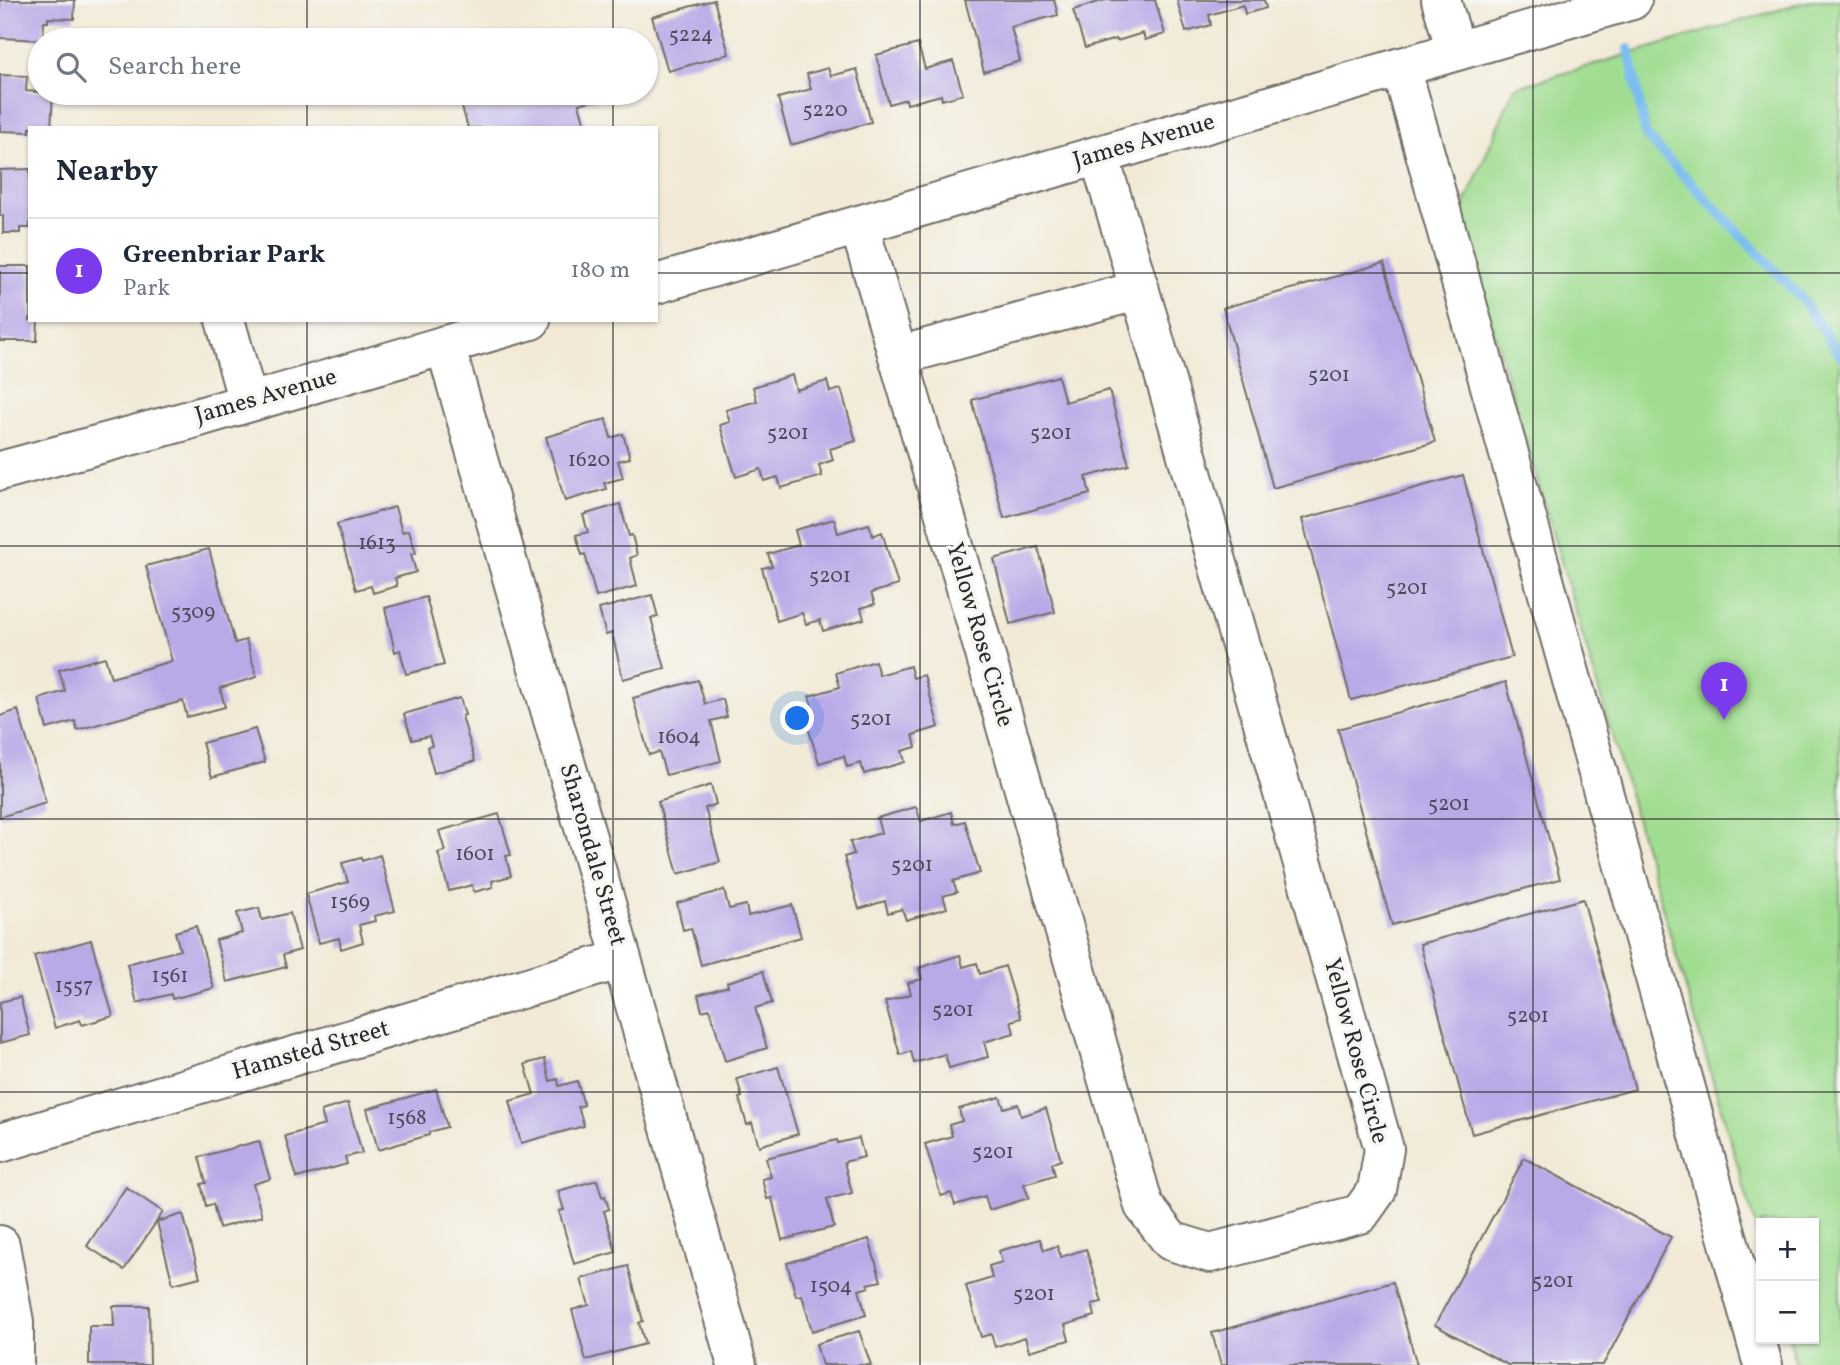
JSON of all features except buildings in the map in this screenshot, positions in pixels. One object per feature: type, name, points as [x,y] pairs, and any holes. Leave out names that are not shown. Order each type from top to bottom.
[{"type":"street","points":[[1441,0],[1456,51]]},
{"type":"street","name":"James Avenue","points":[[658,283],[1632,0]]},
{"type":"street","points":[[1401,67],[1763,1365]]},
{"type":"street","name":"Yellow Rose Circle","points":[[859,225],[1144,1206],[1171,1241],[1210,1253],[1360,1214],[1377,1190],[1384,1149],[1140,290],[1099,155]]},
{"type":"street","points":[[898,356],[1140,290]]},
{"type":"street","points":[[226,322],[248,402]]},
{"type":"street","name":"James Avenue","points":[[0,471],[248,402],[463,334],[521,322]]},
{"type":"street","name":"Sharondale Street","points":[[463,334],[622,959],[737,1365]]},
{"type":"street","name":"Hamsted Street","points":[[0,1143],[622,959]]},
{"type":"street","points":[[0,1245],[14,1322],[14,1365]]},
{"type":"green space","points":[[1812,0],[1840,0],[1840,1365],[1796,1365],[1790,1344],[1819,1344],[1819,1218],[1756,1218],[1756,1228],[1460,216],[1514,88]]},
{"type":"waterway","points":[[1629,49],[1646,136],[1801,298],[1840,355]]},
{"type":"place","name":"Greenbriar Park","points":[[1724,720]]}]
